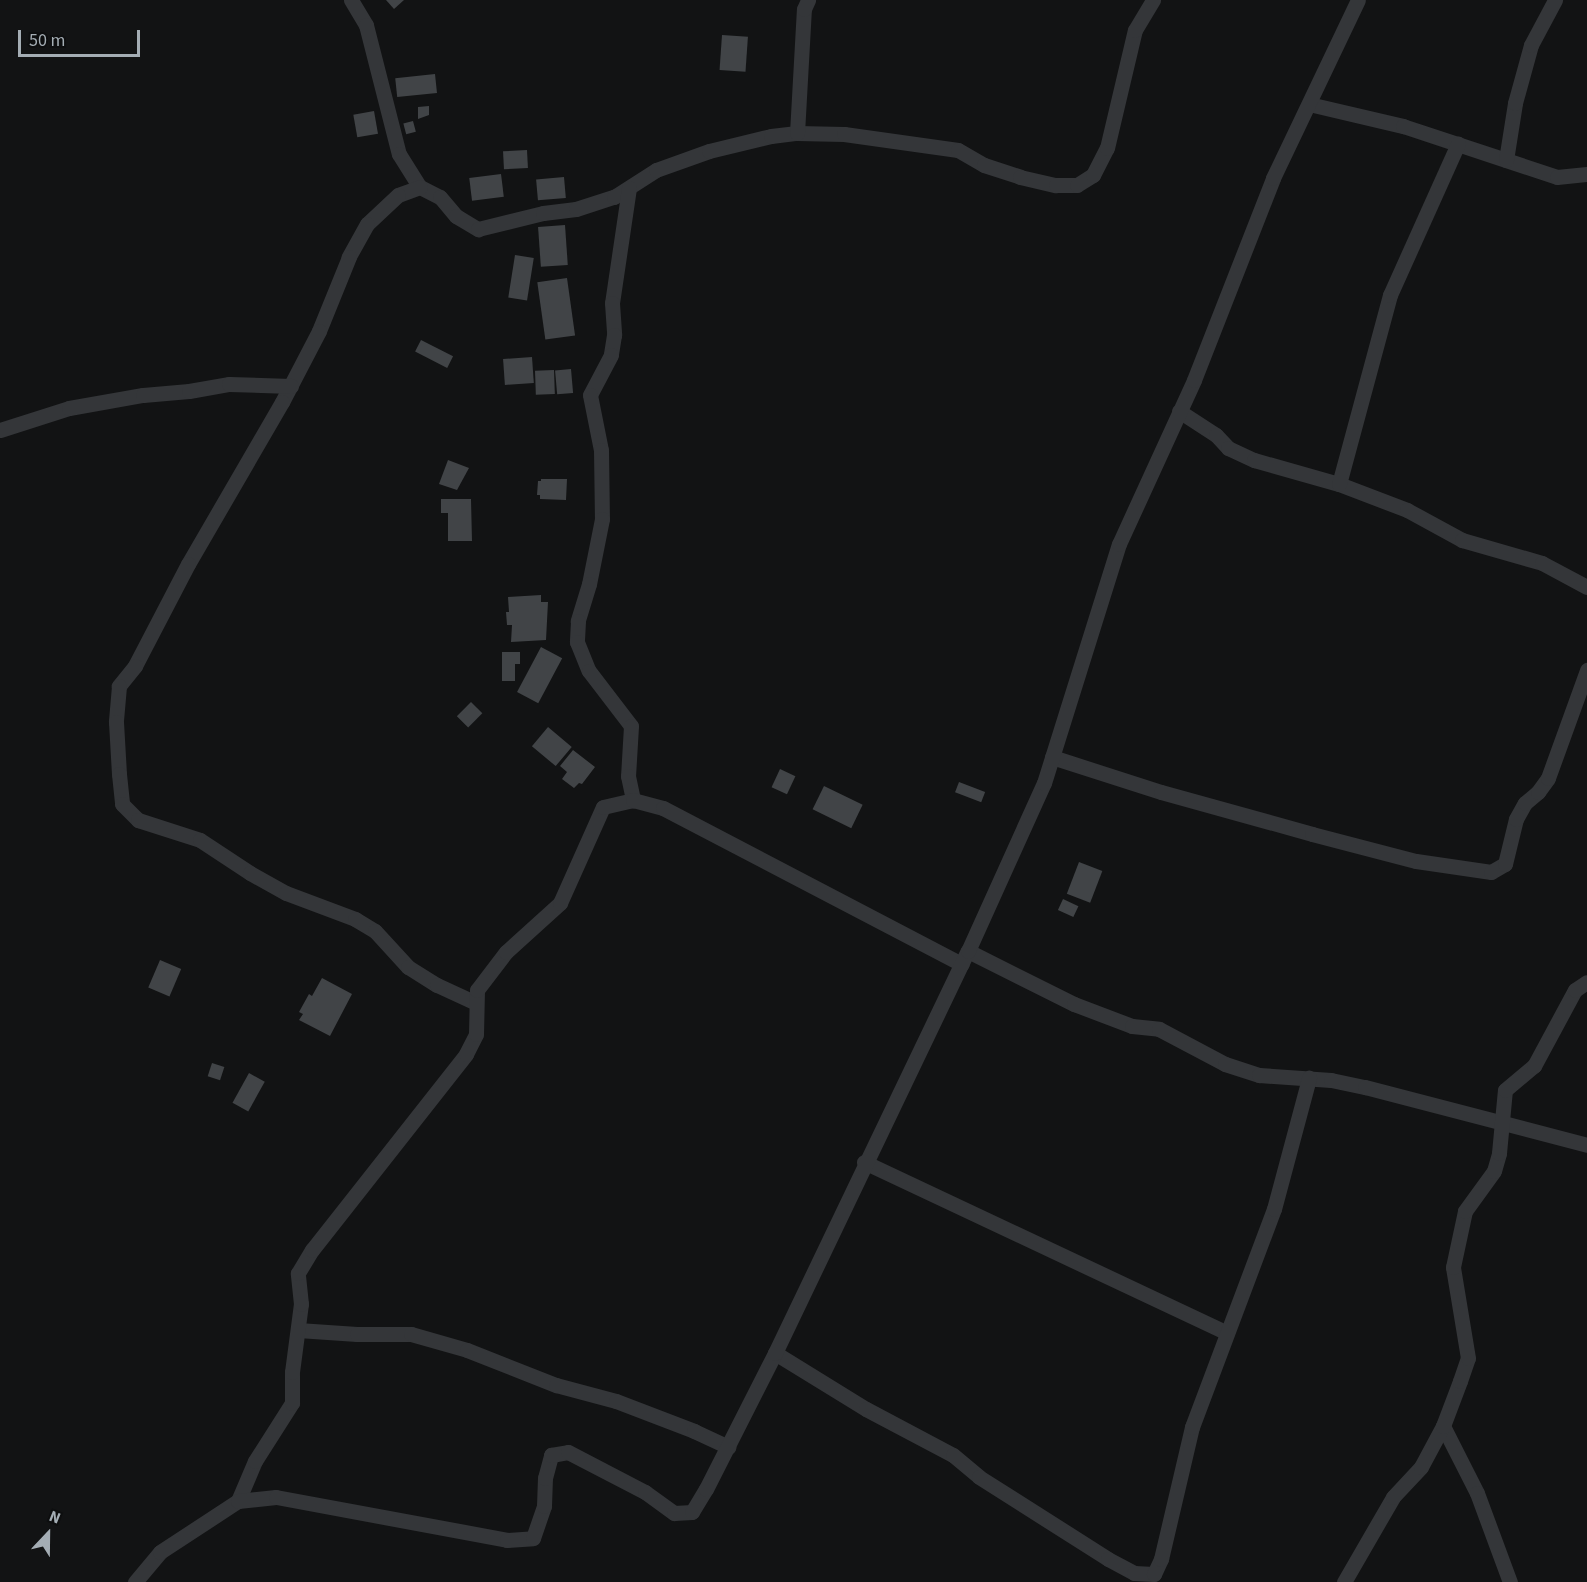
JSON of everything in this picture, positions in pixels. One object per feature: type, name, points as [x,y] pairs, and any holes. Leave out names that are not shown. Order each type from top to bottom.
[{"type":"street","points":[[351,0],[366,26],[399,154],[420,187],[440,197],[456,216],[478,229],[543,213],[576,209],[614,197],[657,170],[709,151],[771,136],[797,133],[844,134],[958,150],[984,165],[1020,177],[1056,185],[1077,185],[1093,175],[1107,148],[1135,30],[1153,0]]},
{"type":"street","points":[[797,133],[804,9],[808,0]]},
{"type":"street","points":[[135,1582],[160,1552],[238,1501],[276,1497],[507,1540],[533,1538],[544,1506],[545,1479],[551,1455],[568,1452],[645,1492],[674,1513],[692,1512],[728,1447],[775,1353],[864,1162],[965,957],[1044,783],[1119,544],[1179,411],[1273,178],[1358,0]]},
{"type":"street","points":[[1506,160],[1515,103],[1531,45],[1555,0]]},
{"type":"street","points":[[1309,104],[1403,126],[1557,177],[1587,174]]},
{"type":"street","points":[[1339,484],[1390,295],[1458,144]]},
{"type":"street","points":[[420,187],[398,195],[367,224],[349,256],[319,331],[291,386],[188,564],[135,666],[119,686],[116,723],[122,804],[138,820],[200,840],[250,873],[286,893],[355,919],[375,931],[408,967],[437,985],[476,1003]]},
{"type":"street","points":[[629,188],[612,303],[614,335],[611,355],[590,395],[601,450],[602,519],[589,584],[578,621],[577,642],[589,671],[631,726],[628,776],[633,800]]},
{"type":"street","points":[[0,430],[69,408],[143,395],[229,384],[291,386]]},
{"type":"street","points":[[1179,411],[1216,435],[1228,448],[1254,460],[1339,484],[1407,510],[1462,540],[1542,563],[1587,587]]},
{"type":"street","points":[[1052,757],[1161,792],[1312,834],[1416,861],[1491,872],[1505,864],[1515,819],[1525,803],[1538,792],[1548,778],[1587,670]]},
{"type":"street","points":[[238,1501],[255,1461],[292,1403],[292,1372],[301,1304],[298,1274],[312,1250],[466,1054],[476,1034],[477,990],[506,952],[560,903],[603,807],[633,800],[663,808],[965,957],[1074,1004],[1132,1026],[1159,1029],[1225,1064],[1258,1075],[1309,1078],[1365,1087],[1587,1145]]},
{"type":"street","points":[[1344,1582],[1378,1519],[1393,1497],[1421,1467],[1443,1426],[1468,1358],[1453,1267],[1465,1211],[1494,1171],[1503,1124],[1505,1090],[1534,1066],[1575,990],[1587,982]]},
{"type":"street","points":[[775,1353],[866,1409],[953,1455],[979,1478],[1108,1558],[1134,1573],[1154,1574],[1161,1559],[1192,1427],[1274,1209],[1309,1078]]},
{"type":"street","points":[[864,1162],[1227,1334]]},
{"type":"street","points":[[298,1330],[411,1334],[467,1350],[556,1385],[616,1401],[694,1431],[728,1447]]},
{"type":"street","points":[[1443,1426],[1477,1493],[1510,1582]]},
{"type":"building","points":[[386,0],[404,0],[394,9]]},
{"type":"building","points":[[722,35],[748,37],[745,72],[720,70]]},
{"type":"building","points":[[435,74],[437,93],[397,97],[395,78]]},
{"type":"building","points":[[429,106],[429,115],[418,119],[418,107]]},
{"type":"building","points":[[374,111],[378,134],[357,137],[353,115]]},
{"type":"building","points":[[413,121],[416,132],[406,134],[403,124]]},
{"type":"building","points":[[527,150],[528,168],[504,169],[503,151]]},
{"type":"building","points":[[501,174],[504,197],[472,201],[469,178]]},
{"type":"building","points":[[564,177],[566,198],[538,200],[536,179]]},
{"type":"building","points":[[565,225],[568,265],[541,267],[538,227]]},
{"type":"building","points":[[515,255],[534,258],[527,300],[508,297]]},
{"type":"building","points":[[567,278],[575,335],[545,340],[537,282]]},
{"type":"building","points":[[421,340],[453,356],[447,368],[415,352]]},
{"type":"building","points":[[532,357],[534,383],[505,385],[503,359]]},
{"type":"building","points":[[571,369],[573,393],[557,394],[555,370]]},
{"type":"building","points":[[554,370],[555,394],[536,395],[535,371]]},
{"type":"building","points":[[448,460],[469,468],[457,490],[439,484]]},
{"type":"building","points":[[567,479],[566,500],[540,499],[540,495],[537,495],[538,481]]},
{"type":"building","points":[[441,499],[471,499],[472,541],[448,541],[448,513],[441,513]]},
{"type":"building","points":[[541,595],[541,602],[548,602],[546,640],[511,642],[512,625],[507,625],[506,612],[509,612],[508,597]]},
{"type":"building","points":[[541,647],[562,658],[538,703],[517,692]]},
{"type":"building","points":[[502,652],[520,652],[520,664],[515,664],[515,681],[502,681]]},
{"type":"building","points":[[471,702],[482,713],[468,727],[457,716]]},
{"type":"building","points":[[548,727],[572,747],[556,766],[532,746]]},
{"type":"building","points":[[573,750],[595,767],[582,784],[579,783],[574,788],[562,779],[567,772],[560,766]]},
{"type":"building","points":[[780,769],[795,776],[787,794],[772,787]]},
{"type":"building","points":[[959,782],[985,792],[981,802],[955,792]]},
{"type":"building","points":[[824,786],[863,805],[851,828],[813,809]]},
{"type":"building","points":[[1079,862],[1102,871],[1090,903],[1067,894]]},
{"type":"building","points":[[1063,899],[1078,906],[1073,917],[1058,910]]},
{"type":"building","points":[[160,960],[181,969],[169,997],[148,988]]},
{"type":"building","points":[[322,978],[352,994],[330,1036],[299,1020],[303,1014],[299,1012],[309,994],[312,996]]},
{"type":"building","points":[[212,1063],[224,1067],[220,1080],[208,1076]]},
{"type":"building","points":[[249,1073],[265,1082],[248,1111],[233,1103]]}]
